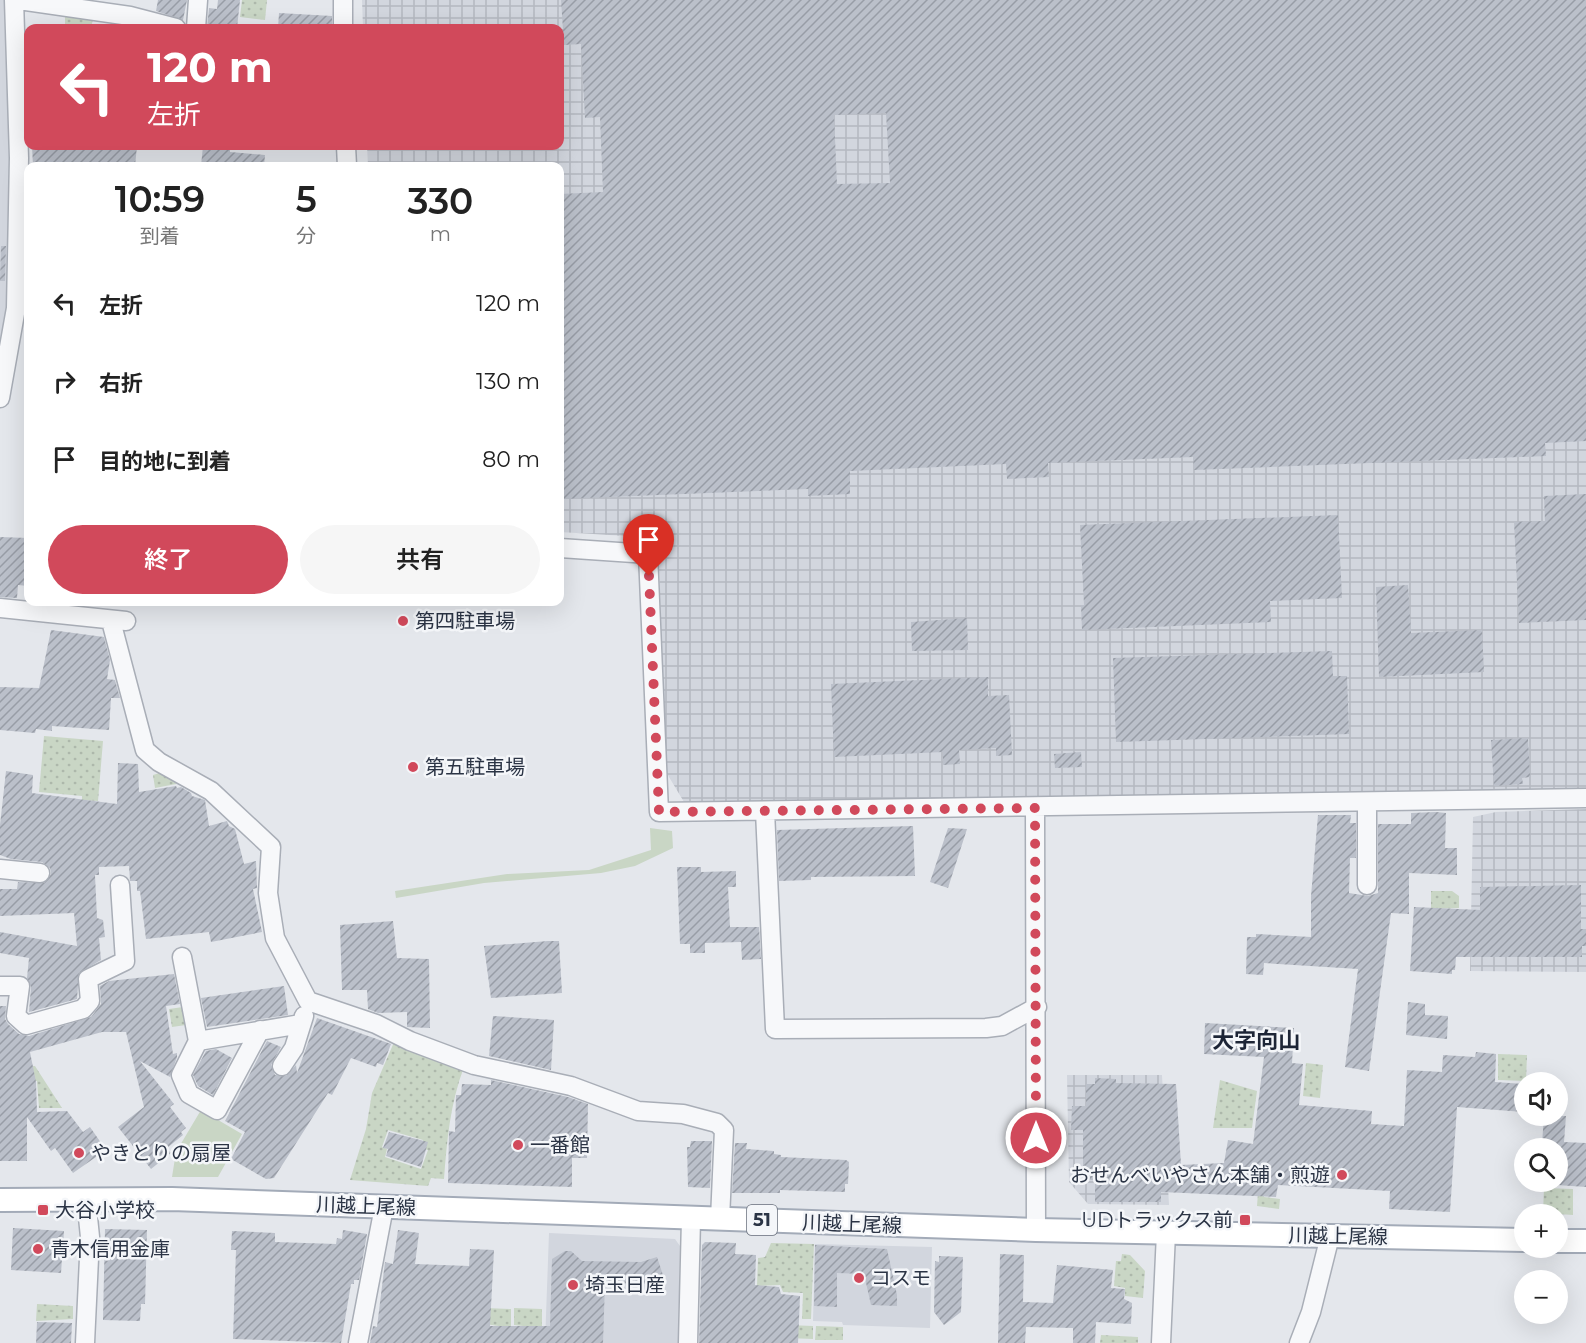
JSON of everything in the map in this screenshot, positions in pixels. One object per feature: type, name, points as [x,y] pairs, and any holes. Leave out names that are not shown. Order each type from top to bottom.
[{"type":"main road","name":"川越上尾線","points":[[0,1200],[86,1198],[1036,1230],[1514,1240]]},
{"type":"main road","points":[[1568,1241],[1586,1241]]},
{"type":"street","points":[[0,398],[16,308],[19,158],[14,0]]},
{"type":"street","points":[[19,0],[130,16],[161,24]]},
{"type":"street","points":[[196,24],[198,0]]},
{"type":"street","points":[[343,0],[344,24]]},
{"type":"street","points":[[564,548],[648,554],[659,812],[1586,798]]},
{"type":"street","points":[[0,608],[119,621],[144,750],[159,762],[211,791],[270,847],[268,893],[275,938],[308,1001],[376,1024],[410,1041],[474,1065],[571,1086],[638,1111],[683,1114],[717,1123],[724,1130],[720,1219]]},
{"type":"street","points":[[1367,802],[1367,885]]},
{"type":"street","points":[[1035,808],[1036,1230]]},
{"type":"street","points":[[765,811],[775,1029],[986,1028],[1002,1026],[1037,1007]]},
{"type":"street","points":[[0,869],[40,873]]},
{"type":"street","points":[[0,986],[20,986],[16,1016],[26,1025],[83,1009],[90,1001],[88,979],[125,960],[120,885]]},
{"type":"street","points":[[182,957],[198,1041],[181,1075],[189,1094],[217,1110],[260,1030]]},
{"type":"street","points":[[282,1066],[294,1048],[308,1001]]},
{"type":"street","points":[[198,1041],[301,1024]]},
{"type":"street","points":[[85,1343],[90,1237],[86,1198]]},
{"type":"street","points":[[358,1343],[384,1207]]},
{"type":"street","points":[[688,1343],[692,1219]]},
{"type":"street","points":[[1161,1343],[1166,1233]]},
{"type":"street","points":[[1299,1343],[1311,1312],[1330,1236]]},
{"type":"shaded area","points":[[0,0],[5,0],[7,30],[11,170],[8,310],[0,348]]},
{"type":"shaded area","points":[[362,0],[1586,0],[1586,791],[684,802],[666,772],[658,538],[564,532],[564,162],[368,162],[367,150],[564,150],[564,24],[363,24]]},
{"type":"shaded area","points":[[1586,809],[1586,972],[1470,971],[1473,817],[1496,812]]},
{"type":"shaded area","points":[[1067,1075],[1162,1075],[1169,1205],[1088,1204],[1069,1182]]},
{"type":"shaded area","points":[[549,1233],[675,1239],[680,1246],[678,1343],[545,1343]]},
{"type":"shaded area","points":[[815,1244],[932,1247],[930,1328],[843,1325],[842,1322],[813,1321]]},
{"type":"green space","points":[[242,0],[267,0],[265,20],[240,17]]},
{"type":"green space","points":[[65,14],[93,19],[92,24],[65,24]]},
{"type":"green space","points":[[44,736],[103,741],[98,801],[82,800],[82,796],[39,792]]},
{"type":"green space","points":[[166,771],[174,775],[176,784],[155,788],[153,775]]},
{"type":"green space","points":[[650,828],[672,831],[673,848],[635,866],[601,873],[484,883],[396,898],[395,891],[507,874],[589,870],[651,850]]},
{"type":"green space","points":[[1431,891],[1452,891],[1459,896],[1459,908],[1431,909]]},
{"type":"green space","points":[[183,1007],[186,1025],[172,1027],[169,1009]]},
{"type":"green space","points":[[395,1040],[464,1067],[452,1108],[444,1179],[431,1178],[428,1186],[350,1180],[366,1129],[372,1093]],"holes":[[[388,1130],[423,1140],[424,1149],[428,1150],[421,1169],[385,1157],[387,1149],[382,1147]]]},
{"type":"green space","points":[[1498,1054],[1527,1055],[1526,1072],[1514,1072],[1514,1081],[1498,1080]]},
{"type":"green space","points":[[1306,1063],[1323,1065],[1320,1098],[1303,1096]]},
{"type":"green space","points":[[35,1066],[62,1108],[39,1108],[37,1081],[1,1082],[0,1071]]},
{"type":"green space","points":[[1220,1080],[1257,1091],[1252,1128],[1213,1128]]},
{"type":"green space","points":[[201,1110],[242,1134],[218,1177],[172,1177],[176,1152]]},
{"type":"green space","points":[[1568,1189],[1573,1189],[1573,1215],[1568,1215],[1568,1204],[1543,1204],[1544,1192],[1568,1192]]},
{"type":"green space","points":[[1258,1193],[1264,1194],[1264,1197],[1280,1199],[1279,1209],[1257,1206]]},
{"type":"green space","points":[[771,1243],[814,1244],[811,1319],[802,1319],[803,1293],[783,1292],[780,1285],[757,1286],[758,1258],[765,1257]]},
{"type":"green space","points":[[1122,1254],[1130,1255],[1145,1271],[1143,1298],[1125,1296],[1125,1288],[1114,1286],[1116,1261],[1121,1261]]},
{"type":"green space","points":[[37,1304],[73,1306],[73,1319],[36,1321]]},
{"type":"green space","points":[[485,1308],[511,1309],[511,1328],[485,1324]]},
{"type":"green space","points":[[514,1308],[542,1309],[542,1328],[514,1325]]},
{"type":"green space","points":[[788,1325],[813,1326],[813,1339],[788,1338]]},
{"type":"green space","points":[[816,1326],[843,1327],[843,1340],[815,1340]]},
{"type":"green space","points":[[1101,1335],[1138,1337],[1138,1343],[1100,1343]]},
{"type":"building","points":[[158,0],[187,0],[183,20],[156,11]]},
{"type":"building","points":[[218,0],[240,0],[237,24],[207,24],[209,8],[217,9]]},
{"type":"building","points":[[561,0],[1586,0],[1586,441],[1545,443],[1546,456],[1194,470],[1193,457],[1048,463],[1049,477],[1007,479],[1006,464],[850,471],[850,494],[808,496],[808,489],[564,499],[564,194],[603,192],[600,117],[585,118],[581,44],[564,45]],"holes":[[[886,113],[890,183],[837,184],[834,115]]]},
{"type":"building","points":[[279,13],[332,16],[332,24],[278,24]]},
{"type":"building","points":[[32,150],[137,150],[135,162],[33,162]]},
{"type":"building","points":[[203,150],[230,150],[230,152],[265,155],[264,162],[201,162]]},
{"type":"building","points":[[1,246],[6,246],[5,281],[0,281]]},
{"type":"building","points":[[1586,494],[1586,620],[1519,623],[1514,522],[1545,521],[1544,496]]},
{"type":"building","points":[[1338,515],[1342,598],[1270,601],[1271,622],[1082,630],[1081,605],[1084,605],[1080,525]]},
{"type":"building","points":[[0,537],[24,538],[24,586],[18,585],[17,598],[0,597]]},
{"type":"building","points":[[1408,585],[1411,633],[1482,630],[1484,672],[1379,677],[1376,587]]},
{"type":"building","points":[[967,618],[968,650],[912,651],[911,622]]},
{"type":"building","points":[[51,630],[104,637],[110,660],[107,679],[115,680],[120,698],[111,698],[109,730],[52,726],[52,731],[36,729],[35,733],[0,730],[0,687],[39,688]]},
{"type":"building","points":[[1332,651],[1333,676],[1347,676],[1349,734],[1116,742],[1113,658]]},
{"type":"building","points":[[988,677],[988,696],[1009,695],[1012,755],[996,756],[996,748],[959,750],[960,764],[943,765],[943,752],[834,757],[831,684]]},
{"type":"building","points":[[1528,738],[1530,777],[1522,778],[1523,784],[1494,786],[1491,740]]},
{"type":"building","points":[[1081,752],[1082,767],[1055,768],[1054,754]]},
{"type":"building","points":[[118,763],[138,764],[139,792],[181,787],[192,796],[205,800],[209,826],[227,821],[229,826],[235,829],[244,864],[256,861],[257,888],[253,889],[262,932],[211,942],[209,932],[146,939],[140,891],[137,891],[137,881],[130,881],[129,866],[99,867],[99,875],[95,875],[97,918],[103,920],[105,937],[99,938],[101,960],[79,973],[77,999],[29,1012],[31,987],[27,978],[29,958],[0,953],[0,932],[77,946],[74,913],[0,916],[0,889],[17,889],[18,882],[44,883],[51,874],[50,868],[42,862],[11,859],[0,855],[0,825],[6,771],[33,775],[32,793],[117,804]]},
{"type":"building","points":[[1411,813],[1446,813],[1445,848],[1457,848],[1457,875],[1409,873],[1409,914],[1391,913],[1369,1071],[1345,1067],[1358,969],[1264,963],[1263,975],[1246,974],[1247,937],[1256,937],[1256,934],[1311,937],[1311,896],[1318,815],[1351,815],[1350,823],[1356,823],[1356,858],[1350,858],[1349,893],[1368,896],[1378,893],[1378,824],[1411,824]]},
{"type":"building","points":[[913,826],[915,876],[811,877],[811,880],[779,881],[777,830]]},
{"type":"building","points":[[948,828],[967,829],[948,888],[930,882]]},
{"type":"building","points":[[677,867],[701,867],[701,872],[736,871],[736,887],[728,887],[730,927],[759,927],[761,959],[742,960],[741,942],[705,943],[705,953],[690,953],[690,944],[680,944]]},
{"type":"building","points":[[1581,885],[1581,929],[1586,929],[1586,946],[1582,946],[1582,957],[1456,957],[1455,970],[1452,970],[1452,974],[1410,971],[1414,907],[1480,910],[1480,887]]},
{"type":"building","points":[[393,921],[397,958],[429,959],[430,1028],[407,1027],[407,1012],[378,1013],[368,1009],[367,990],[342,990],[340,925]]},
{"type":"building","points":[[559,941],[562,993],[491,998],[484,946]]},
{"type":"building","points":[[174,974],[180,1004],[166,1006],[173,1054],[177,1053],[170,1077],[140,1061],[174,1104],[170,1107],[186,1128],[181,1132],[183,1135],[167,1148],[171,1153],[151,1169],[118,1127],[144,1107],[126,1032],[102,1032],[30,1052],[36,1082],[37,1112],[67,1111],[83,1132],[90,1127],[106,1150],[73,1173],[55,1148],[51,1151],[27,1117],[27,1161],[0,1161],[0,1006],[6,1006],[5,1019],[8,1024],[19,1034],[29,1036],[91,1017],[101,1004],[100,986],[109,981]]},
{"type":"building","points":[[284,986],[288,1015],[207,1027],[201,998]]},
{"type":"building","points":[[1408,1002],[1425,1004],[1425,1015],[1448,1016],[1447,1039],[1406,1035]]},
{"type":"building","points":[[493,1016],[554,1020],[551,1070],[489,1056]]},
{"type":"building","points":[[317,1018],[391,1044],[383,1065],[377,1063],[376,1067],[351,1058],[332,1095],[328,1093],[274,1178],[266,1179],[231,1159],[245,1132],[225,1121],[267,1041],[281,1047],[271,1065],[275,1075],[286,1076],[296,1065],[297,1073]]},
{"type":"building","points":[[1205,1023],[1294,1028],[1292,1063],[1303,1064],[1299,1105],[1372,1111],[1371,1124],[1404,1126],[1407,1070],[1442,1072],[1443,1055],[1475,1057],[1476,1052],[1496,1054],[1495,1082],[1514,1083],[1514,1111],[1457,1107],[1450,1212],[1389,1209],[1390,1191],[1278,1185],[1276,1197],[1161,1192],[1161,1202],[1095,1202],[1095,1180],[1083,1180],[1083,1130],[1071,1130],[1072,1106],[1086,1106],[1086,1084],[1095,1084],[1095,1078],[1116,1079],[1116,1083],[1176,1084],[1181,1165],[1224,1163],[1228,1140],[1253,1144],[1264,1057],[1204,1054]]},
{"type":"building","points":[[216,1049],[232,1058],[213,1095],[198,1086],[193,1075],[206,1051]]},
{"type":"building","name":"一番館","points":[[491,1080],[568,1097],[588,1104],[587,1158],[572,1158],[572,1187],[448,1183],[449,1131],[455,1132],[456,1095],[461,1095],[462,1084],[491,1085]]},
{"type":"building","points":[[1543,1126],[1565,1126],[1564,1138],[1542,1138]]},
{"type":"building","points":[[389,1132],[428,1142],[421,1167],[386,1156],[388,1149],[383,1148]]},
{"type":"building","points":[[691,1141],[712,1141],[710,1188],[688,1187],[687,1147],[690,1147]]},
{"type":"building","points":[[1568,1142],[1586,1143],[1586,1187],[1568,1186]]},
{"type":"building","points":[[735,1143],[747,1143],[746,1149],[774,1151],[774,1154],[781,1155],[781,1157],[846,1160],[849,1162],[848,1184],[845,1184],[845,1192],[780,1190],[780,1193],[732,1193]]},
{"type":"building","points":[[13,1228],[64,1231],[61,1273],[11,1270]]},
{"type":"building","points":[[105,1229],[147,1230],[145,1304],[141,1304],[140,1321],[103,1320]]},
{"type":"building","points":[[343,1230],[367,1234],[359,1280],[354,1280],[354,1284],[351,1284],[341,1343],[233,1339],[236,1250],[231,1250],[232,1231],[275,1233],[275,1242],[336,1244],[337,1238],[342,1239]]},
{"type":"building","points":[[398,1230],[419,1233],[415,1264],[469,1266],[470,1249],[494,1250],[490,1326],[550,1326],[552,1259],[565,1251],[571,1251],[582,1261],[641,1262],[657,1257],[664,1278],[644,1284],[605,1283],[603,1343],[370,1343],[373,1326],[377,1327],[385,1262],[393,1264]]},
{"type":"building","points":[[705,1242],[736,1243],[735,1254],[756,1255],[755,1285],[779,1287],[781,1294],[800,1296],[798,1343],[699,1343],[702,1245]]},
{"type":"building","points":[[815,1245],[887,1249],[897,1295],[897,1306],[871,1305],[864,1274],[837,1273],[837,1307],[814,1306]]},
{"type":"building","points":[[1000,1254],[1024,1255],[1023,1302],[1053,1303],[1057,1265],[1113,1270],[1111,1288],[1125,1289],[1124,1299],[1132,1303],[1131,1324],[1096,1322],[1095,1343],[1073,1343],[1073,1328],[1026,1327],[1025,1343],[998,1343]]},
{"type":"building","points":[[939,1256],[963,1257],[961,1312],[944,1325],[934,1312],[935,1261],[939,1262]]},
{"type":"building","points":[[37,1322],[72,1323],[71,1343],[36,1343]]},
{"type":"place","name":"第四駐車場","points":[[403,621]]},
{"type":"place","name":"第五駐車場","points":[[413,767]]},
{"type":"place","name":"一番館","points":[[518,1145]]},
{"type":"place","name":"やきとりの扇屋","points":[[79,1153]]},
{"type":"place","name":"おせんべいやさん本舗・煎遊","points":[[1342,1175]]},
{"type":"place","name":"大谷小学校","points":[[43,1210]]},
{"type":"place","name":"UDトラックス前","points":[[1245,1220]]},
{"type":"place","name":"青木信用金庫","points":[[38,1249]]},
{"type":"place","name":"コスモ","points":[[859,1278]]},
{"type":"place","name":"埼玉日産","points":[[573,1285]]},
{"type":"district","name":"大字向山","points":[[1256,1040]]},
{"type":"route","points":[[649,576],[659,812],[1035,808],[1036,1138]]}]
